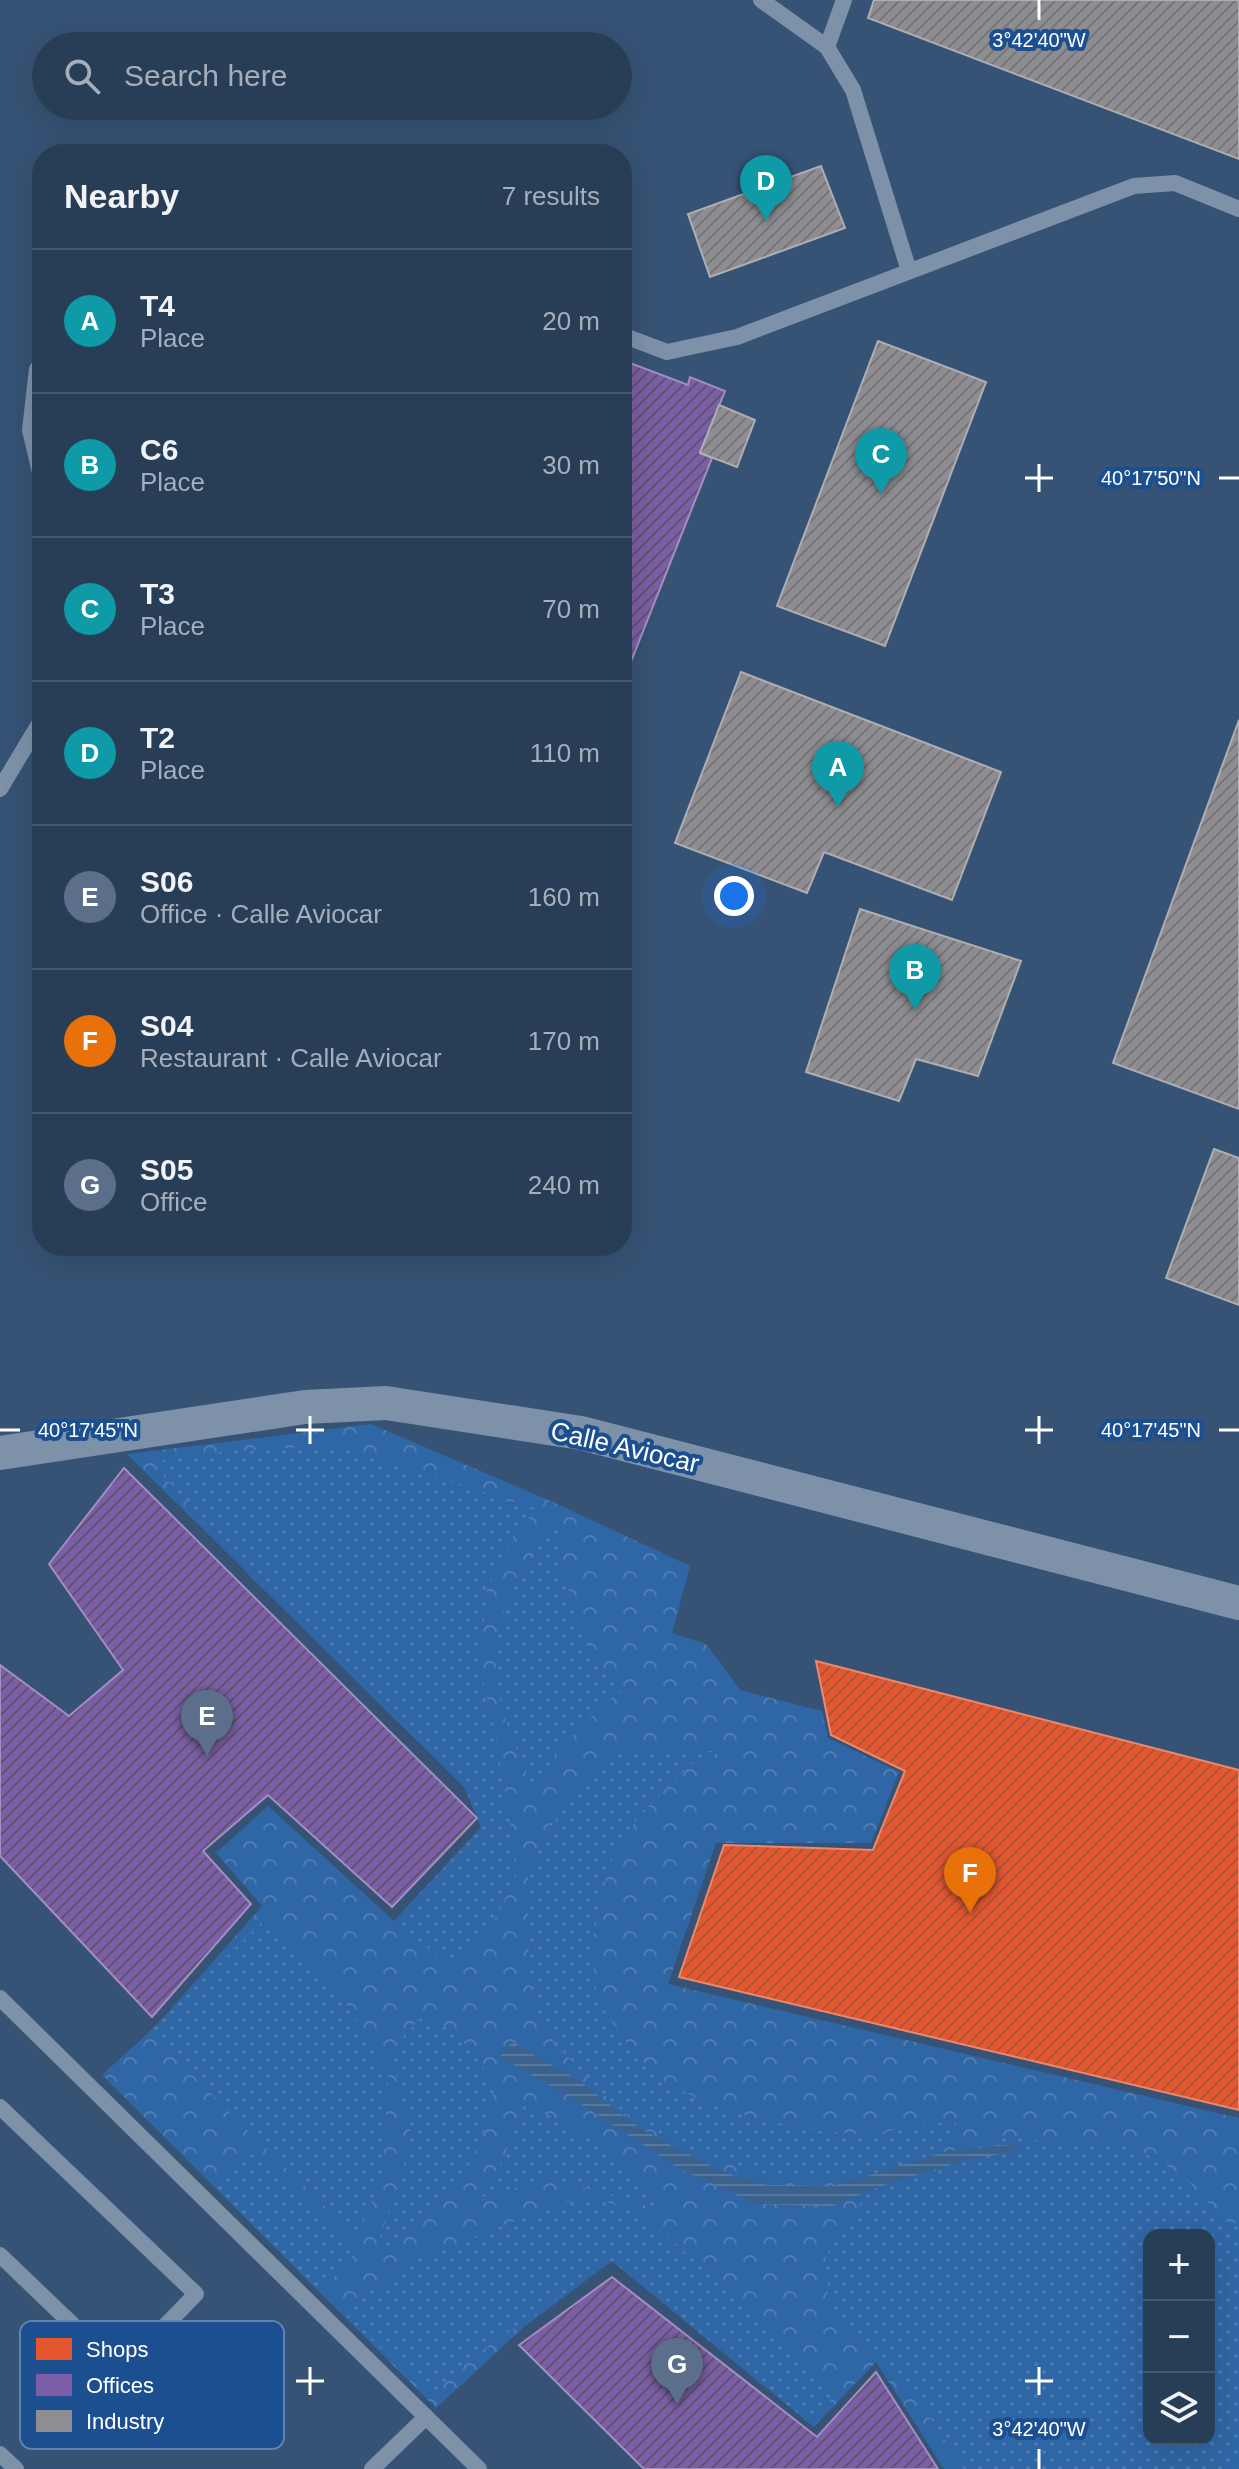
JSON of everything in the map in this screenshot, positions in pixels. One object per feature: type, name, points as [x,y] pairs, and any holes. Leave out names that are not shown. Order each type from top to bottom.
[{"type":"street","name":"Calle Aviocar","points":[[0,1453],[305,1407],[386,1403],[581,1433],[1239,1603]]},
{"type":"lane","points":[[761,0],[827,47],[853,90],[909,271]]},
{"type":"lane","points":[[827,47],[844,0]]},
{"type":"lane","points":[[632,339],[667,352],[723,340],[1134,186],[1175,183],[1239,209]]},
{"type":"lane","points":[[32,413],[32,438]]},
{"type":"lane","points":[[0,789],[32,736]]},
{"type":"lane","points":[[0,1998],[479,2469]]},
{"type":"lane","points":[[0,2107],[196,2294],[170,2321]]},
{"type":"lane","points":[[0,2255],[69,2321]]},
{"type":"lane","points":[[372,2469],[426,2417]]},
{"type":"lane","points":[[0,2454],[16,2469]]},
{"type":"green space","points":[[371,1424],[553,1502],[690,1566],[672,1633],[706,1644],[740,1690],[822,1711],[828,1738],[899,1772],[871,1843],[716,1843],[668,1984],[1239,2118],[1239,2469],[944,2469],[876,2362],[814,2427],[612,2261],[524,2327],[436,2408],[102,2075],[156,2026],[262,1906],[216,1853],[268,1806],[394,1921],[481,1827],[465,1788],[127,1454]]},
{"type":"green space","points":[[336,1445],[537,1509],[512,1538],[487,1589],[480,1668],[496,1738],[518,1871],[497,1916],[450,1966],[394,1921],[481,1828],[465,1788],[247,1573],[152,1462],[204,1453]]},
{"type":"green space","points":[[556,1518],[562,1570],[591,1656],[620,1692],[572,1736],[533,1790],[500,1701],[497,1643],[518,1578]]},
{"type":"green space","points":[[659,1749],[691,1753],[732,1751],[692,1763],[638,1817],[609,1864],[591,1949],[598,2002],[629,2046],[659,2079],[709,2104],[758,2119],[818,2131],[870,2135],[958,2121],[933,2156],[881,2174],[773,2178],[693,2150],[631,2119],[552,2040],[531,1998],[528,1876],[545,1834],[573,1797],[619,1751]]},
{"type":"green space","points":[[263,1921],[336,1987],[388,2076],[383,2176],[357,2238],[149,2032]]},
{"type":"green space","points":[[421,2018],[449,2027],[478,2058],[494,2088],[489,2121],[468,2166],[424,2223],[374,2254],[400,2181],[411,2134],[392,2048]]},
{"type":"green space","points":[[524,2106],[554,2117],[606,2150],[669,2212],[550,2178],[475,2199],[501,2164]]},
{"type":"green space","points":[[1005,2135],[1068,2146],[1133,2146],[1183,2176],[1227,2222],[1239,2224],[1239,2455],[1232,2469],[964,2469],[927,2413],[848,2332],[829,2299],[825,2260],[842,2219],[836,2234],[870,2192],[931,2174],[980,2147],[997,2145]]},
{"type":"green space","points":[[253,2154],[356,2252],[320,2293],[216,2188]]},
{"type":"green space","points":[[587,2196],[641,2213],[740,2301],[832,2397],[814,2427],[612,2261],[465,2362],[433,2394],[346,2318],[373,2287],[381,2288],[415,2261],[532,2214]]},
{"type":"shaded area","points":[[511,2042],[578,2080],[633,2123],[662,2141],[713,2167],[768,2185],[834,2186],[951,2150],[997,2145],[1024,2147],[966,2160],[884,2185],[832,2206],[756,2204],[680,2169],[567,2095],[500,2057]]},
{"type":"building: Shops","points":[[816,1661],[1239,1770],[1239,2110],[679,1977],[724,1845],[873,1850],[905,1771],[831,1735]]},
{"type":"building: Offices","points":[[632,364],[688,385],[690,377],[725,391],[700,453],[712,458],[632,659]]},
{"type":"building: Offices","points":[[124,1468],[477,1818],[392,1907],[268,1795],[203,1851],[251,1904],[152,2017],[0,1856],[0,1665],[69,1716],[123,1670],[49,1564]]},
{"type":"building: Offices","points":[[612,2277],[817,2437],[876,2372],[938,2469],[644,2469],[519,2345]]},
{"type":"building: Industry","points":[[874,0],[1239,0],[1239,159],[868,18]]},
{"type":"building: Industry","points":[[821,166],[845,228],[710,277],[688,214]]},
{"type":"building: Industry","points":[[878,341],[986,382],[885,646],[777,606]]},
{"type":"building: Industry","points":[[719,405],[755,420],[737,467],[700,453]]},
{"type":"building: Industry","points":[[741,672],[1001,772],[952,900],[824,852],[807,893],[675,843]]},
{"type":"building: Industry","points":[[1239,720],[1239,1109],[1113,1063]]},
{"type":"building: Industry","points":[[860,909],[1021,961],[978,1076],[916,1059],[899,1101],[806,1072]]},
{"type":"building: Industry","points":[[1214,1149],[1239,1158],[1239,1305],[1166,1278]]},
{"type":"place","name":"T2","points":[[766,221]]},
{"type":"place","name":"T3","points":[[881,494]]},
{"type":"place","name":"T4","points":[[838,807]]},
{"type":"place","name":"C6","points":[[915,1010]]},
{"type":"place","name":"S06","points":[[207,1756]]},
{"type":"place","name":"S04","points":[[970,1913]]},
{"type":"place","name":"S05","points":[[677,2404]]}]
